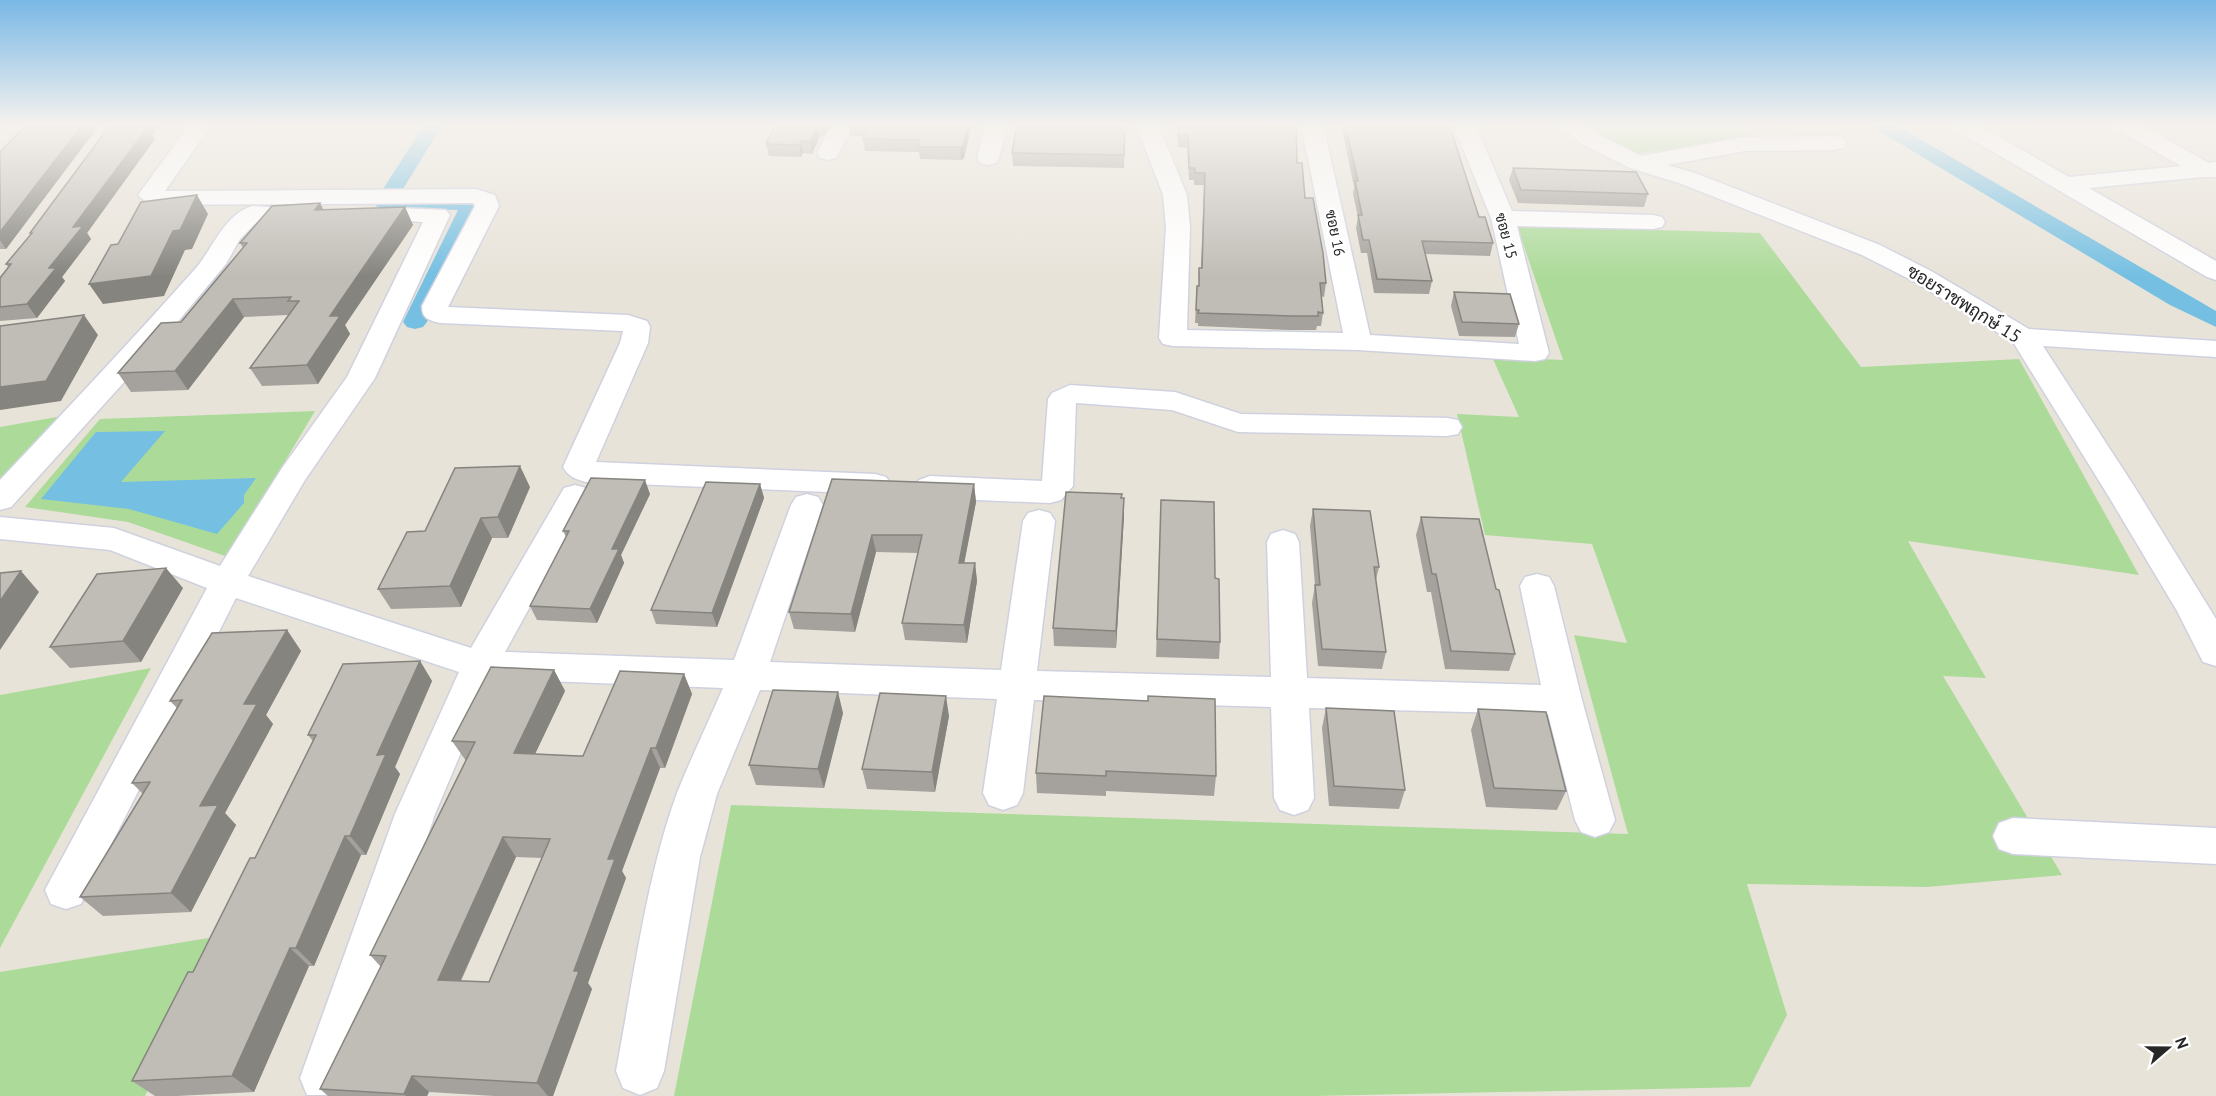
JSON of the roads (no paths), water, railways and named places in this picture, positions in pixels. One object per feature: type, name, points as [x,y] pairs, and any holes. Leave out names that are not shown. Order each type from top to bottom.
[{"type":"street","points":[[164,175],[150,195],[155,198],[476,196],[487,200],[487,206],[435,306],[435,313],[628,323],[637,327],[634,343],[578,467],[586,472],[1050,492],[1058,486],[1062,399],[1070,394],[1175,401],[1238,423],[1447,427]]},
{"type":"street","points":[[1167,175],[1175,195],[1178,226],[1173,338],[1358,342]]},
{"type":"street","name":"ซอย 16","points":[[1323,175],[1358,342]]},
{"type":"street","name":"ซอย 15","points":[[1358,342],[1535,353],[1503,218],[1485,175]]},
{"type":"street","name":"ซอยราชพฤกษ์ 15","points":[[1676,175],[1871,250],[1922,276],[2023,337],[2142,525],[2192,607],[2216,652]]},
{"type":"street","points":[[2051,175],[2216,272]]},
{"type":"street","points":[[2065,183],[2162,175]]},
{"type":"street","points":[[0,499],[155,331],[217,260],[230,235],[253,213],[438,215],[361,378],[293,475],[227,582],[66,890]]},
{"type":"street","points":[[1503,218],[1653,222]]},
{"type":"street","points":[[2023,337],[2216,348]]},
{"type":"street","points":[[324,1078],[414,814],[480,665],[575,496]]},
{"type":"street","points":[[640,1071],[679,857],[696,794],[747,676],[807,505]]},
{"type":"street","points":[[1003,793],[1039,521]]},
{"type":"street","points":[[0,528],[114,539],[227,582],[480,665],[1017,685],[1563,699]]},
{"type":"street","points":[[1283,542],[1294,798]]},
{"type":"street","points":[[1537,586],[1563,699],[1595,820]]},
{"type":"street","points":[[2013,836],[2216,846]]},
{"type":"water","points":[[165,431],[121,482],[256,478],[244,495],[244,503],[217,534],[129,509],[41,499],[96,432]]},
{"type":"waterway","points":[[402,175],[384,203],[464,203],[468,210],[415,322]]},
{"type":"waterway","points":[[1967,175],[2178,300],[2216,320]]}]
